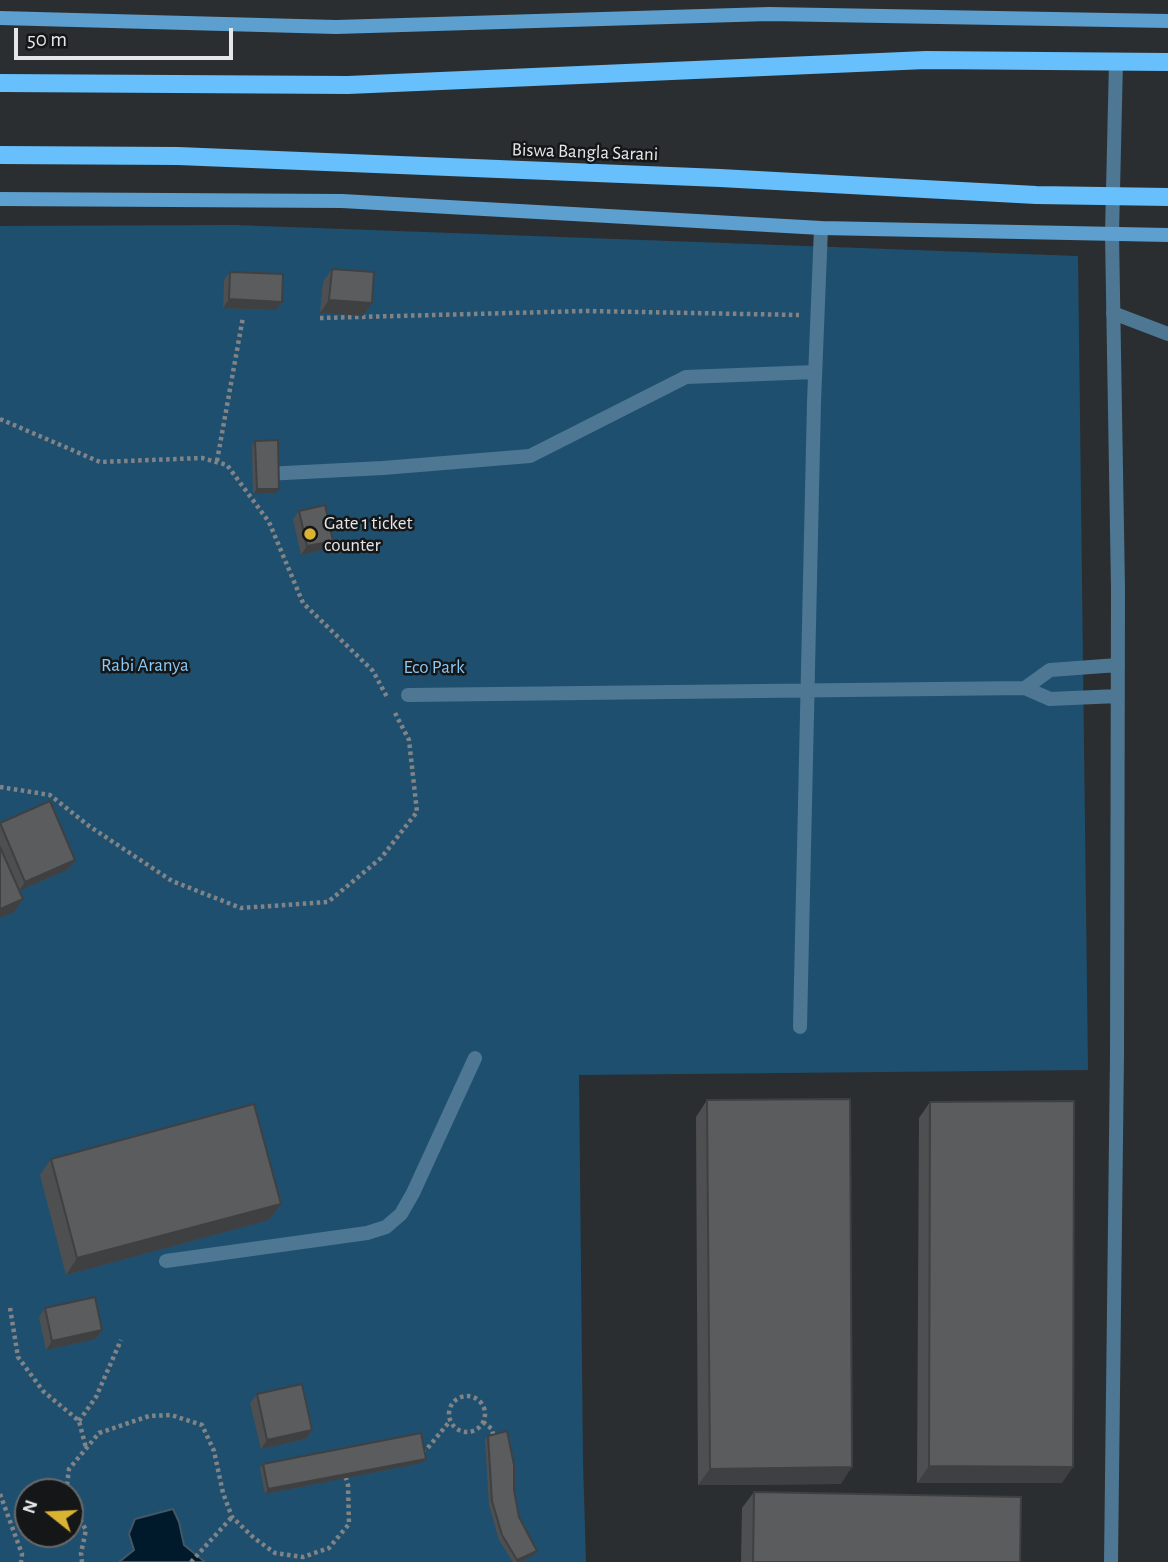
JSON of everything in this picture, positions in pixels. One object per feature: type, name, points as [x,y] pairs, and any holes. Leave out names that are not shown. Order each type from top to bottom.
[{"type":"main road","points":[[0,83],[348,85],[926,60],[1168,62]]},
{"type":"main road","name":"Biswa Bangla Sarani","points":[[0,155],[247,159],[720,178],[1114,198],[1168,197]]},
{"type":"street","points":[[0,18],[336,27],[769,14],[1168,20]]},
{"type":"street","points":[[1111,1562],[1117,1055],[1118,665],[1112,234],[1116,61]]},
{"type":"street","points":[[0,199],[342,201],[821,228],[1168,235]]},
{"type":"street","points":[[800,1027],[815,372],[821,228]]},
{"type":"street","points":[[1113,313],[1168,334]]},
{"type":"street","points":[[265,474],[530,456],[686,377],[815,372]]},
{"type":"street","points":[[1025,688],[1050,670],[1118,665]]},
{"type":"street","points":[[408,695],[1025,688],[1050,699],[1118,696]]},
{"type":"street","points":[[166,1261],[367,1233],[386,1227],[401,1214],[475,1058]]},
{"type":"path","points":[[320,318],[586,311],[817,316]]},
{"type":"path","points":[[217,461],[243,317]]},
{"type":"path","points":[[0,419],[100,462],[202,458],[227,465],[269,522],[303,603],[373,671],[409,740],[417,812],[381,858],[328,902],[241,908],[172,881],[89,826],[50,795],[0,787]]},
{"type":"path","points":[[10,1308],[18,1357],[43,1391],[79,1421],[86,1449]]},
{"type":"path","points":[[79,1421],[96,1397],[121,1340]]},
{"type":"path","points":[[464,1396],[472,1396],[484,1406],[483,1422],[478,1429],[462,1432],[450,1421],[451,1405],[464,1396]]},
{"type":"path","points":[[68,1478],[69,1469],[99,1433],[149,1416],[172,1416],[202,1425],[214,1451],[223,1493],[232,1517],[275,1553],[303,1558],[329,1548],[349,1524],[348,1485],[343,1467]]},
{"type":"path","points":[[422,1451],[426,1450],[450,1421]]},
{"type":"path","points":[[483,1422],[492,1429],[495,1442]]},
{"type":"path","points":[[0,1494],[22,1554],[21,1562]]},
{"type":"path","points":[[191,1562],[232,1517]]},
{"type":"green space","name":"Eco Park","points":[[234,225],[1078,256],[1088,1070],[579,1075],[586,1562],[0,1562],[0,226]]},
{"type":"shaded area","points":[[173,1509],[184,1545],[205,1562],[119,1562],[134,1550],[129,1534],[135,1519]]},
{"type":"building","points":[[332,269],[374,272],[372,303],[329,300]]},
{"type":"building","points":[[230,272],[283,274],[282,302],[229,299]]},
{"type":"building","points":[[278,440],[279,489],[257,489],[255,441]]},
{"type":"building","points":[[325,505],[333,541],[307,546],[299,511]]},
{"type":"building","points":[[50,801],[75,860],[25,882],[0,823]]},
{"type":"building","points":[[0,847],[23,899],[0,909]]},
{"type":"building","points":[[850,1099],[852,1467],[710,1469],[707,1100]]},
{"type":"building","points":[[1074,1101],[1073,1467],[929,1466],[930,1102]]},
{"type":"building","points":[[254,1104],[281,1204],[77,1258],[51,1159]]},
{"type":"building","points":[[95,1297],[102,1330],[52,1341],[45,1308]]},
{"type":"building","points":[[302,1384],[312,1430],[267,1440],[257,1394]]},
{"type":"building","points":[[507,1431],[514,1465],[514,1490],[519,1517],[537,1551],[517,1560],[502,1535],[492,1501],[488,1436]]},
{"type":"building","points":[[421,1433],[426,1459],[268,1489],[263,1464]]},
{"type":"building","points":[[754,1492],[1021,1497],[1020,1562],[753,1562]]},
{"type":"place","name":"Gate 1 ticket counter","points":[[310,534]]},
{"type":"park label","name":"Rabi Aranya","points":[[145,665]]}]
